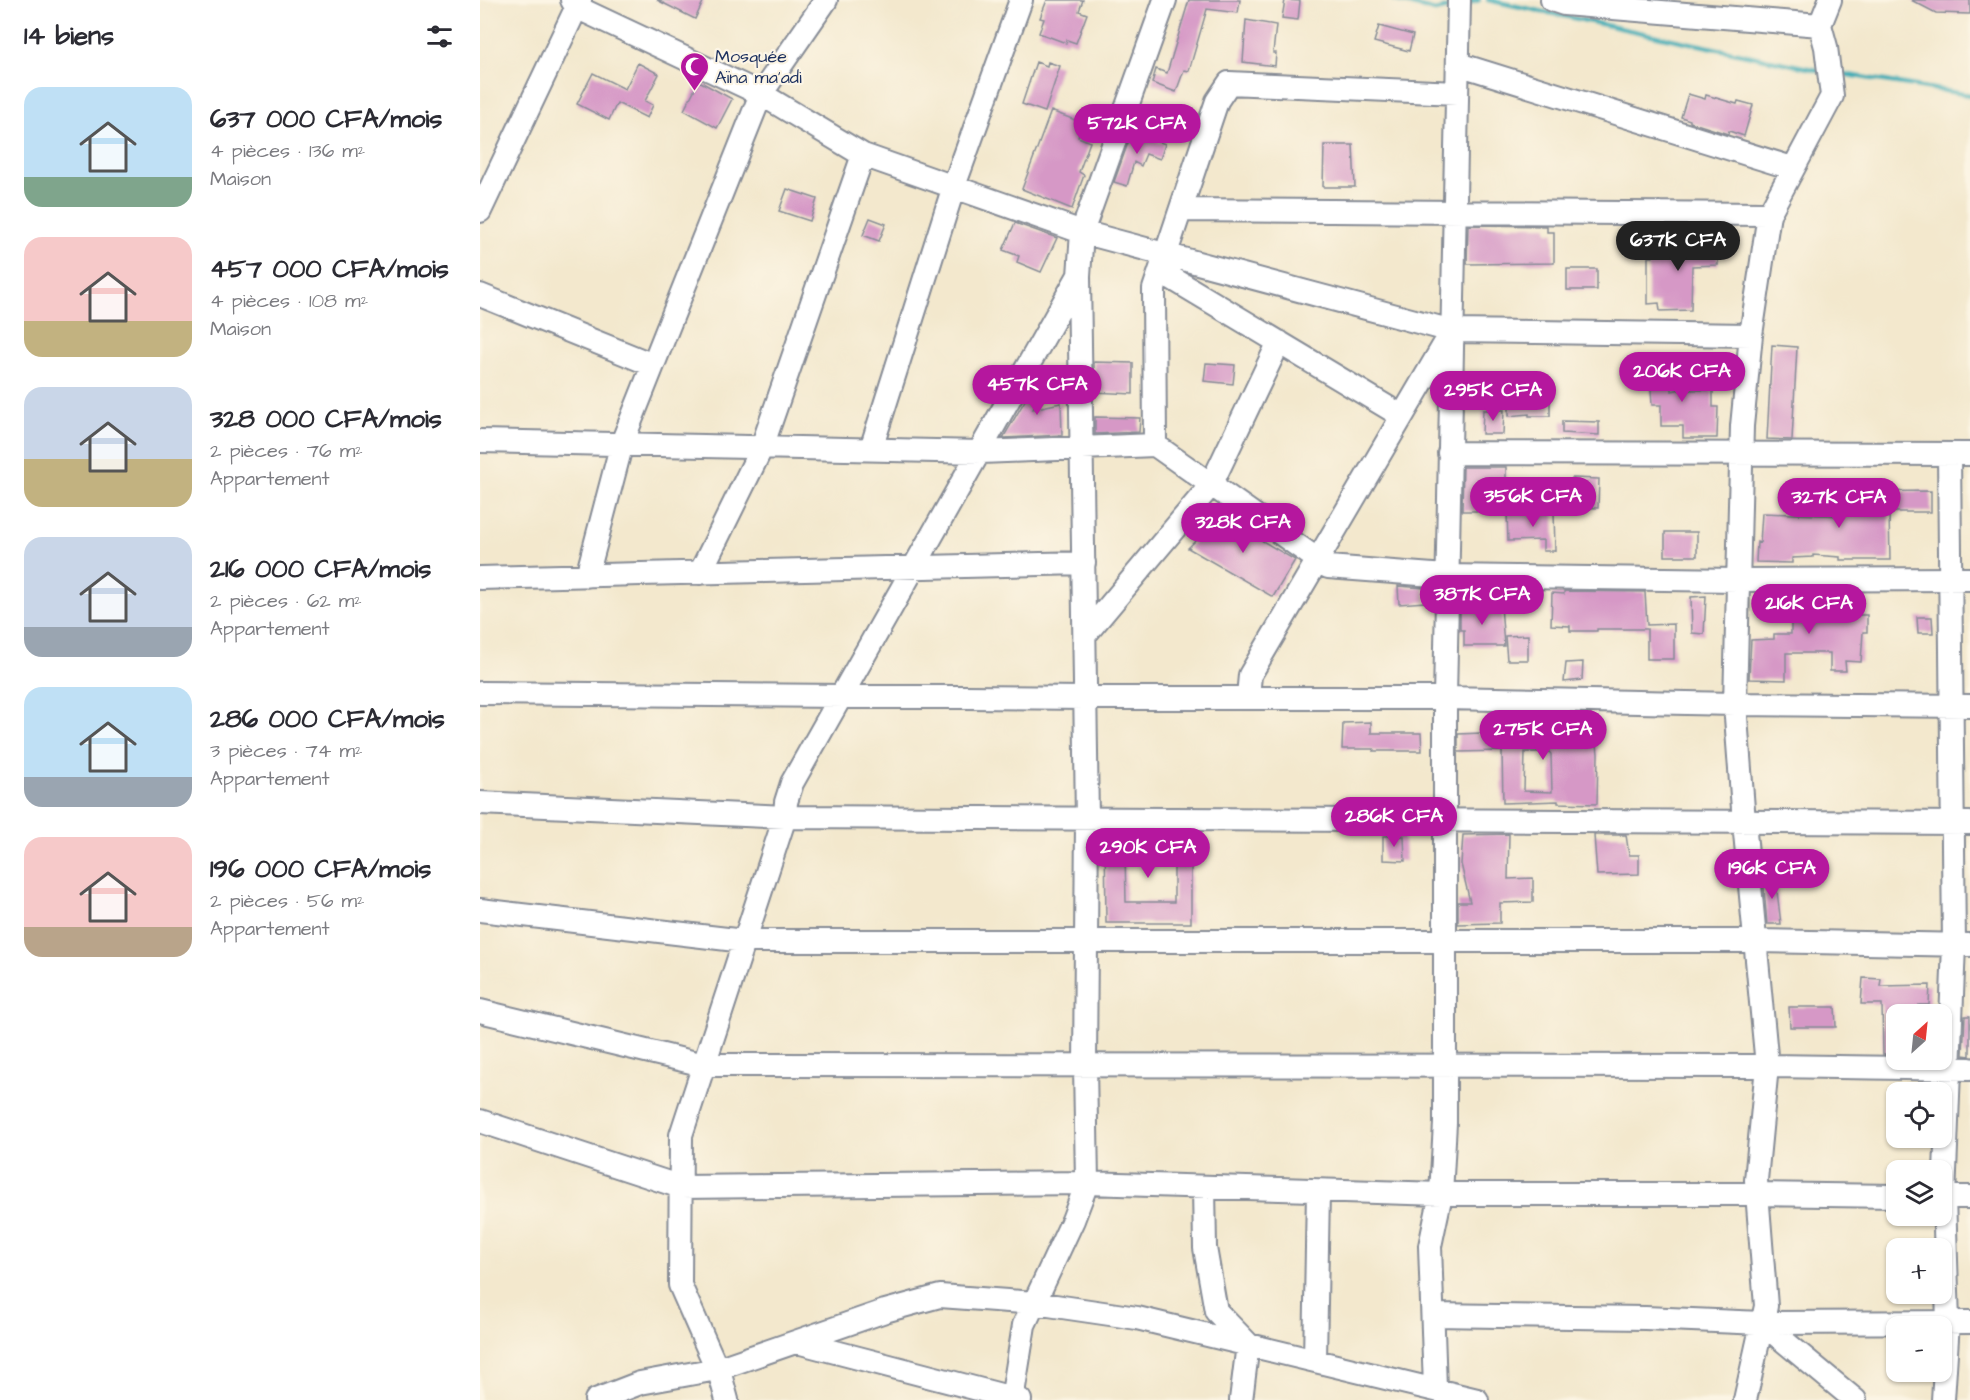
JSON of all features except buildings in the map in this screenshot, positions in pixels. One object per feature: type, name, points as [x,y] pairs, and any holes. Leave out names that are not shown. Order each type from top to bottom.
[{"type":"street","points":[[588,576],[622,443],[761,94],[826,0]]},
{"type":"street","points":[[871,449],[954,186],[1021,0]]},
{"type":"street","points":[[797,1342],[1015,1399],[1024,1325],[1073,1220],[1087,1183],[1085,1065],[1087,819],[1079,276],[1082,232],[1165,0]]},
{"type":"street","points":[[1552,0],[1564,4],[1820,24]]},
{"type":"street","points":[[1745,1400],[1766,1306],[1756,1180],[1767,1066],[1735,704],[1742,426],[1751,335],[1768,214],[1832,96],[1826,47],[1820,24],[1830,0]]},
{"type":"street","points":[[480,211],[576,2],[761,94],[863,154],[1163,263],[1452,331],[1751,335]]},
{"type":"street","points":[[1435,1388],[1430,1246],[1441,1194],[1445,1123],[1446,576],[1459,6]]},
{"type":"street","points":[[1458,64],[1792,168]]},
{"type":"street","points":[[1155,445],[1154,289],[1217,101],[1229,82],[1457,93]]},
{"type":"street","points":[[700,573],[762,447],[863,154]]},
{"type":"street","points":[[1181,210],[1768,214]]},
{"type":"street","points":[[1163,263],[1279,342],[1402,416]]},
{"type":"street","points":[[727,1400],[717,1369],[680,1285],[681,1135],[784,817],[792,783],[1079,276]]},
{"type":"street","points":[[480,295],[653,365]]},
{"type":"street","points":[[1248,698],[1250,675],[1452,331]]},
{"type":"street","points":[[1085,635],[1211,485],[1279,342]]},
{"type":"street","points":[[480,441],[981,452],[1155,445],[1328,567],[1446,576],[1738,580],[1960,579]]},
{"type":"street","points":[[1449,453],[1959,454],[1962,945],[1959,1069],[1948,1160]]},
{"type":"street","points":[[480,578],[1084,563]]},
{"type":"street","points":[[480,693],[1084,698],[1445,698],[1961,706]]},
{"type":"street","points":[[480,803],[784,817],[1961,823]]},
{"type":"street","points":[[480,910],[744,940],[1755,941],[1962,945]]},
{"type":"street","points":[[480,1011],[704,1065],[1767,1066],[1959,1069]]},
{"type":"street","points":[[480,1121],[681,1187],[1087,1183],[1441,1194],[1886,1196]]},
{"type":"street","points":[[1204,1187],[1205,1248],[1216,1311],[1248,1344]]},
{"type":"street","points":[[1315,1360],[1318,1191]]},
{"type":"street","points":[[1952,1197],[1970,1197]]},
{"type":"street","points":[[1943,1400],[1959,1322],[1947,1226]]},
{"type":"street","points":[[596,1400],[640,1383],[717,1369],[885,1311],[940,1296],[1035,1303],[1137,1318],[1478,1400]]},
{"type":"street","points":[[1432,1315],[1645,1318],[1762,1323],[1959,1322]]},
{"type":"street","points":[[1762,1323],[1855,1400]]},
{"type":"street","points":[[1241,1400],[1248,1344]]},
{"type":"waterway","points":[[1394,0],[1435,11],[1453,7]]},
{"type":"waterway","points":[[1464,4],[1479,0]]},
{"type":"waterway","points":[[1488,0],[1822,71]]},
{"type":"waterway","points":[[1836,73],[1970,95]]},
{"type":"place","name":"Mosquée Aïna ma'adi","points":[[694,92]]}]
